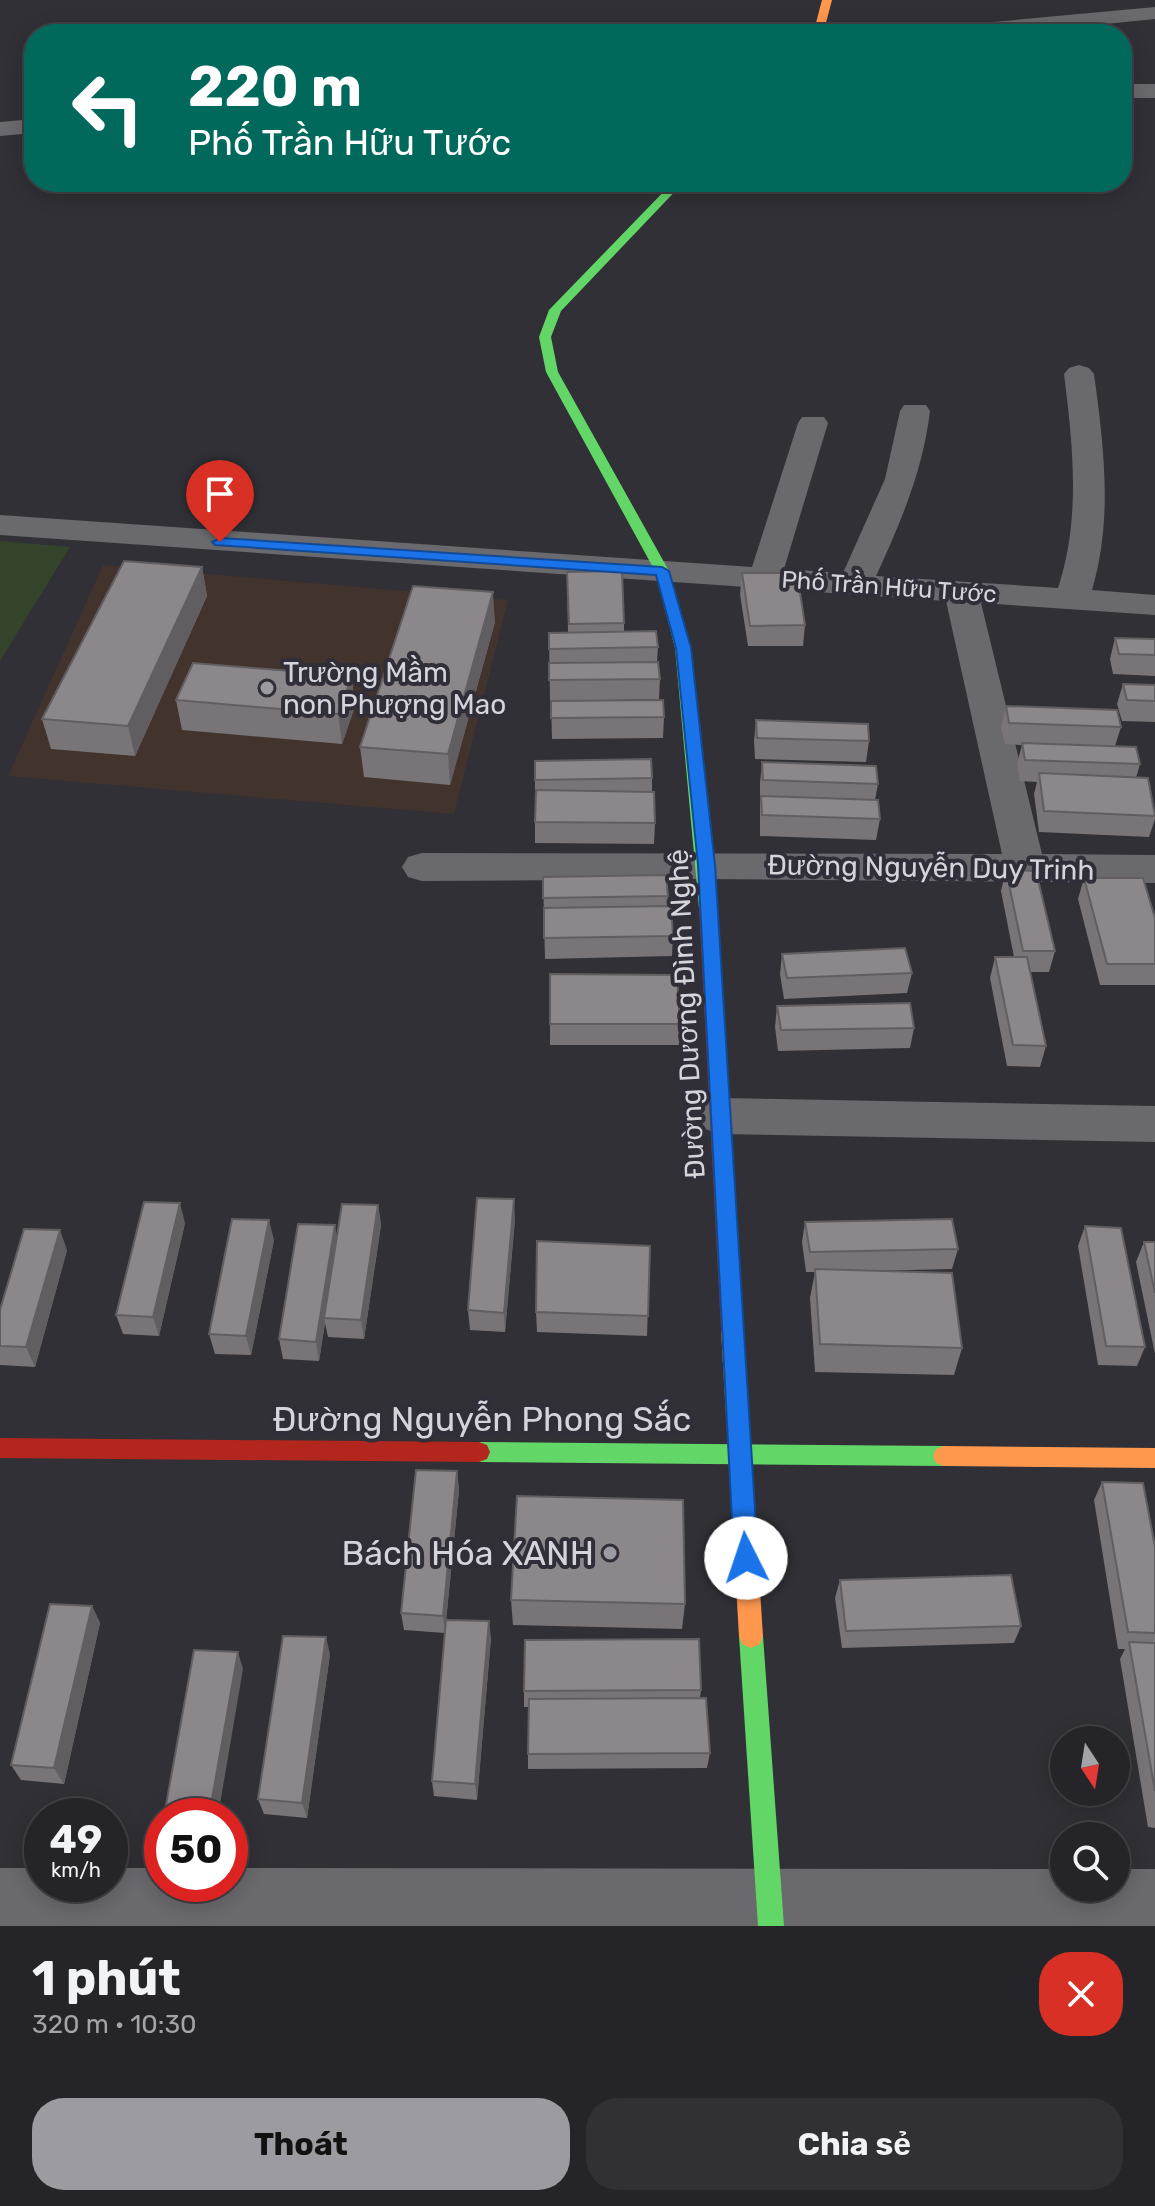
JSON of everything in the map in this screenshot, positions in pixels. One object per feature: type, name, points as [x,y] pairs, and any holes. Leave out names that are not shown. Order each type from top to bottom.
[{"type":"main road","points":[[821,24],[827,0]]},
{"type":"main road","name":"Đường Dương Đình Nghệ","points":[[669,192],[555,310],[545,337],[552,372],[662,571],[683,648],[706,865],[739,1453],[770,1913]]},
{"type":"main road","name":"Đường Nguyễn Phong Sắc","points":[[0,1448],[1155,1458]]},
{"type":"street","points":[[1042,24],[1155,13]]},
{"type":"street","points":[[1132,91],[1155,91]]},
{"type":"street","points":[[0,129],[24,127]]},
{"type":"street","points":[[1072,599],[1084,568],[1090,517],[1090,458],[1079,374]]},
{"type":"street","points":[[855,584],[885,523],[912,450],[915,411]]},
{"type":"street","points":[[765,578],[813,423]]},
{"type":"street","name":"Phố Trần Hữu Tước","points":[[0,525],[1155,605]]},
{"type":"street","points":[[961,591],[1025,868]]},
{"type":"street","name":"Đường Nguyễn Duy Trinh","points":[[422,867],[706,865],[1155,869]]},
{"type":"street","points":[[721,1116],[1155,1124]]},
{"type":"street","points":[[0,1899],[770,1913],[1155,1900]]},
{"type":"shaded area","name":"Trường Mầm non Phượng Mao","points":[[103,565],[508,600],[454,814],[8,776]]},
{"type":"green space","points":[[0,541],[70,547],[0,661]]},
{"type":"building","points":[[124,561],[202,567],[128,726],[42,719]]},
{"type":"building","points":[[622,571],[624,623],[569,624],[567,572]]},
{"type":"building","points":[[742,573],[797,573],[805,625],[750,626]]},
{"type":"building","points":[[413,586],[493,592],[448,754],[360,747]]},
{"type":"building","points":[[656,631],[658,647],[549,649],[549,633]]},
{"type":"building","points":[[1115,638],[1155,639],[1155,655],[1119,654]]},
{"type":"building","points":[[658,662],[660,679],[549,680],[549,663]]},
{"type":"building","points":[[193,663],[352,676],[338,714],[176,700]]},
{"type":"building","points":[[1123,684],[1155,685],[1155,701],[1127,700]]},
{"type":"building","points":[[663,700],[664,717],[551,718],[551,701]]},
{"type":"building","points":[[1006,706],[1117,710],[1121,727],[1009,723]]},
{"type":"building","points":[[756,720],[868,724],[869,741],[757,738]]},
{"type":"building","points":[[1022,743],[1136,747],[1140,764],[1025,760]]},
{"type":"building","points":[[651,759],[652,778],[535,780],[535,761]]},
{"type":"building","points":[[762,762],[876,766],[878,784],[763,780]]},
{"type":"building","points":[[1039,773],[1148,778],[1155,816],[1044,811]]},
{"type":"building","points":[[536,790],[654,792],[655,823],[535,822]]},
{"type":"building","points":[[761,796],[878,800],[880,819],[762,815]]},
{"type":"building","points":[[1006,870],[1036,871],[1055,951],[1023,951]]},
{"type":"building","points":[[666,875],[668,896],[543,898],[543,877]]},
{"type":"building","points":[[1084,878],[1143,878],[1155,918],[1155,964],[1107,964]]},
{"type":"building","points":[[671,906],[673,936],[544,938],[544,908]]},
{"type":"building","points":[[905,948],[912,973],[787,978],[782,954]]},
{"type":"building","points":[[995,957],[1027,957],[1046,1046],[1013,1045]]},
{"type":"building","points":[[550,974],[677,975],[680,1024],[550,1024]]},
{"type":"building","points":[[910,1003],[914,1028],[781,1030],[777,1006]]},
{"type":"building","points":[[477,1198],[514,1199],[504,1313],[468,1310]]},
{"type":"building","points":[[144,1202],[180,1203],[153,1317],[116,1315]]},
{"type":"building","points":[[342,1204],[378,1205],[361,1320],[324,1318]]},
{"type":"building","points":[[232,1219],[269,1220],[246,1336],[209,1334]]},
{"type":"building","points":[[952,1219],[958,1249],[810,1252],[805,1222]]},
{"type":"building","points":[[298,1224],[335,1225],[316,1342],[279,1339]]},
{"type":"building","points":[[1085,1226],[1121,1228],[1145,1347],[1106,1346]]},
{"type":"building","points":[[24,1229],[60,1230],[26,1347],[0,1346],[0,1310]]},
{"type":"building","points":[[537,1241],[650,1246],[648,1316],[536,1312]]},
{"type":"building","points":[[1144,1242],[1155,1242],[1155,1293]]},
{"type":"building","points":[[815,1269],[952,1273],[962,1348],[820,1344]]},
{"type":"building","points":[[416,1470],[457,1471],[443,1616],[401,1613]]},
{"type":"building","points":[[1102,1482],[1143,1483],[1155,1547],[1155,1633],[1128,1632]]},
{"type":"building","points":[[517,1496],[683,1500],[685,1604],[511,1600]]},
{"type":"building","points":[[1011,1575],[1021,1626],[846,1631],[840,1580]]},
{"type":"building","points":[[50,1604],[92,1606],[54,1768],[11,1765]]},
{"type":"building","points":[[446,1620],[489,1621],[475,1784],[432,1781]]},
{"type":"building","points":[[283,1636],[326,1637],[302,1803],[258,1799]]},
{"type":"building","points":[[699,1639],[701,1690],[524,1691],[525,1640]]},
{"type":"building","points":[[1129,1642],[1155,1643],[1155,1791]]},
{"type":"building","points":[[194,1650],[238,1652],[212,1798],[167,1798]]},
{"type":"building","points":[[706,1698],[710,1753],[528,1754],[529,1699]]},
{"type":"traffic: fast","points":[[669,192],[555,310],[545,337],[552,372],[662,571],[683,648],[708,908]]},
{"type":"traffic: fast","points":[[479,1452],[944,1456]]},
{"type":"traffic: fast","points":[[751,1636],[771,1926]]},
{"type":"traffic: slow","points":[[821,24],[827,0]]},
{"type":"traffic: slow","points":[[732,1330],[751,1636]]},
{"type":"traffic: slow","points":[[944,1456],[1155,1458]]},
{"type":"traffic: jam","points":[[708,908],[732,1330]]},
{"type":"traffic: jam","points":[[0,1448],[479,1452]]},
{"type":"place","name":"Trường Mầm non Phượng Mao","points":[[267,688]]},
{"type":"place","name":"Bách Hóa XANH","points":[[610,1553]]},
{"type":"route","points":[[220,542],[662,571],[683,648],[706,865],[746,1558]]}]
